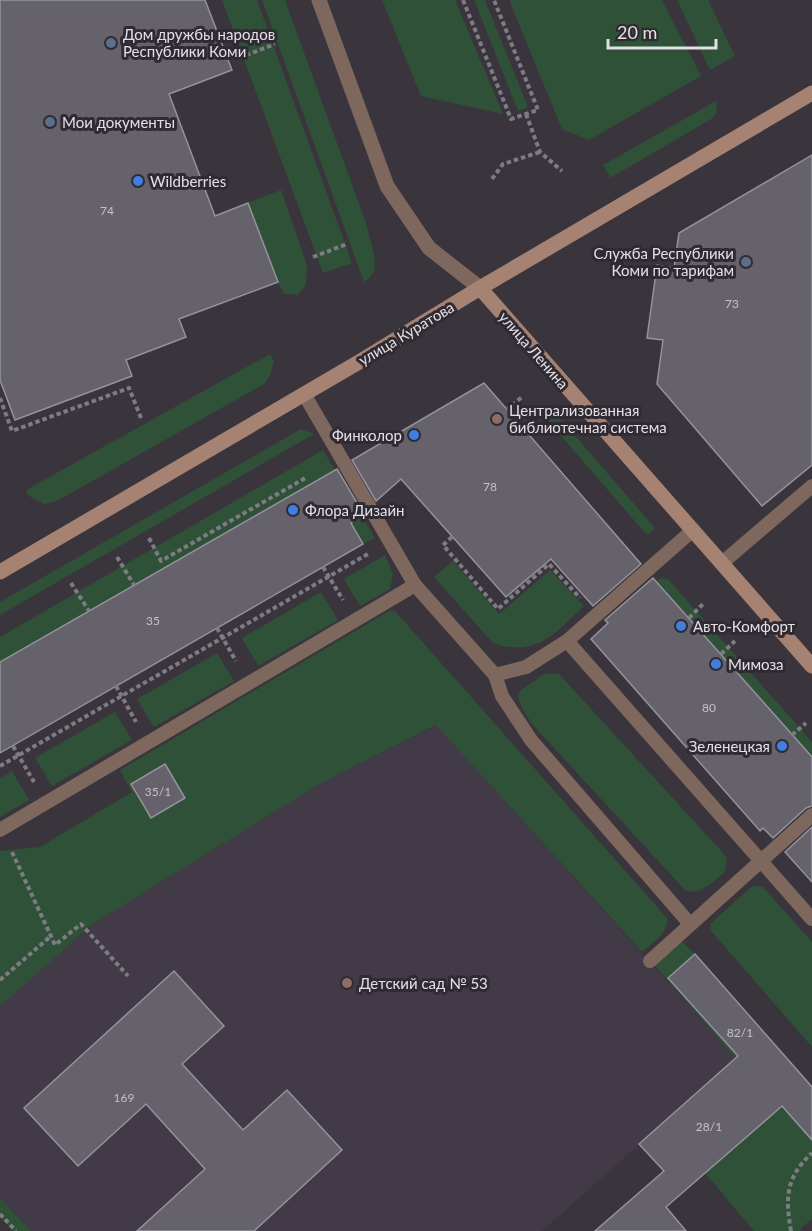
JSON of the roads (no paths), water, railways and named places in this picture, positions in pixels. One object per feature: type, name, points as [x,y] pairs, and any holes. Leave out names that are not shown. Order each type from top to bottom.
[{"type":"street","name":"улица Ленина","points":[[319,0],[387,186],[429,248],[480,288],[812,666]]},
{"type":"street","name":"улица Куратова","points":[[0,572],[812,93]]},
{"type":"lane","points":[[304,394],[415,585],[495,675],[502,696],[531,740],[690,924]]},
{"type":"lane","points":[[722,563],[812,486]]},
{"type":"lane","points":[[495,675],[526,667],[567,641],[693,530]]},
{"type":"lane","points":[[1,830],[415,585]]},
{"type":"lane","points":[[567,641],[812,919]]},
{"type":"lane","points":[[650,961],[812,815]]},
{"type":"place","name":"Дом дружбы народов Республики Коми","points":[[111,43]]},
{"type":"place","name":"Мои документы","points":[[50,122]]},
{"type":"place","name":"Wildberries","points":[[138,181]]},
{"type":"place","name":"Служба Республики Коми по тарифам","points":[[746,262]]},
{"type":"place","name":"Централизованная библиотечная система","points":[[497,419]]},
{"type":"place","name":"Финколор","points":[[414,435]]},
{"type":"place","name":"Флора Дизайн","points":[[293,510]]},
{"type":"place","name":"Авто-Комфорт","points":[[681,626]]},
{"type":"place","name":"Мимоза","points":[[716,664]]},
{"type":"place","name":"Зеленецкая","points":[[782,746]]},
{"type":"place","name":"Детский сад № 53","points":[[347,983]]}]
